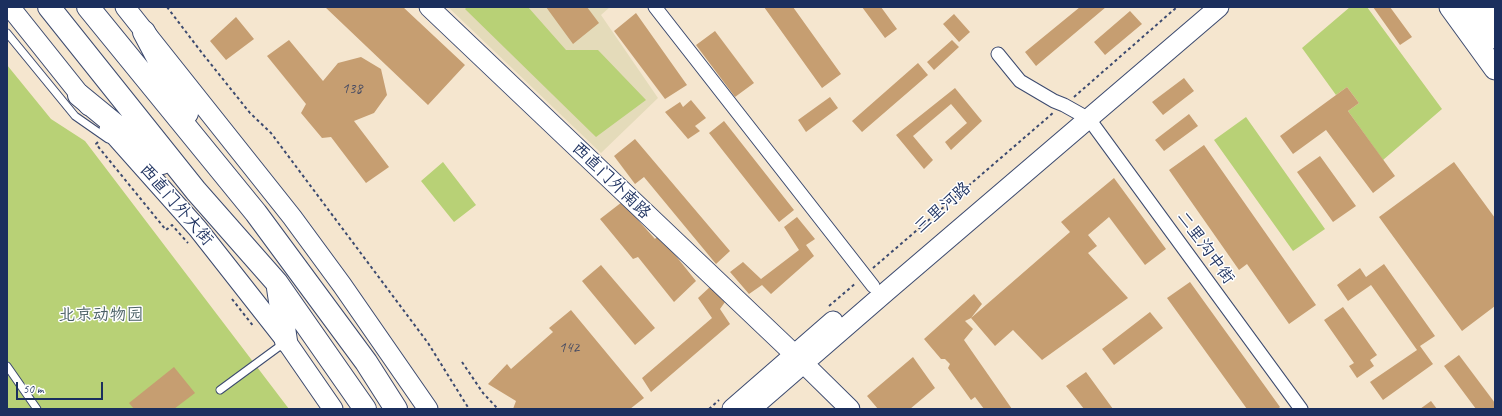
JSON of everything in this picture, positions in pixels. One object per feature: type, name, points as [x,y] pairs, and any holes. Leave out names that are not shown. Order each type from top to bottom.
[{"type":"highway","name":"西直门外大街","points":[[49,7],[196,191],[277,283],[365,409]]},
{"type":"highway","points":[[88,7],[210,154],[256,213],[362,356],[396,409]]},
{"type":"highway","points":[[144,32],[210,154]]},
{"type":"highway","points":[[79,95],[196,191]]},
{"type":"highway","points":[[277,283],[286,341]]},
{"type":"main road","points":[[1450,7],[1495,69]]},
{"type":"main road","points":[[1473,7],[1495,38]]},
{"type":"main road","points":[[1491,7],[1495,31]]},
{"type":"street","name":"西直门外大街","points":[[10,7],[79,95],[198,229],[286,341],[334,409]]},
{"type":"street","points":[[125,7],[292,217],[342,285],[428,409]]},
{"type":"street","name":"西直门外南路","points":[[429,7],[850,409]]},
{"type":"street","points":[[655,7],[869,281]]},
{"type":"street","name":"三里河路","points":[[750,409],[799,359],[869,281],[1077,112],[1199,7]]},
{"type":"street","name":"三里河路","points":[[726,404],[799,359],[892,286],[1077,112],[1219,7]]},
{"type":"street","points":[[1491,7],[1495,12]]},
{"type":"street","points":[[998,54],[1020,81],[1054,101],[1077,112]]},
{"type":"street","name":"二里沟中街","points":[[1077,112],[1301,409]]},
{"type":"lane","points":[[7,33],[75,116],[132,155]]},
{"type":"lane","points":[[220,390],[286,341]]},
{"type":"lane","points":[[7,366],[37,409]]},
{"type":"path","points":[[168,7],[250,113],[271,133],[428,343],[469,409]]},
{"type":"path","name":"三里河路","points":[[824,310],[869,281],[1077,112],[1079,93],[1177,7]]},
{"type":"path","points":[[101,139],[96,144],[166,230],[172,226],[192,248]]},
{"type":"path","points":[[228,294],[246,317]]},
{"type":"path","points":[[462,362],[483,392],[498,409]]},
{"type":"path","points":[[709,409],[726,404]]},
{"type":"shaded area","points":[[448,7],[610,7],[601,15],[658,98],[601,153]]},
{"type":"green space","points":[[467,7],[528,7],[566,50],[598,50],[646,100],[596,137],[465,9]]},
{"type":"green space","points":[[1350,7],[1367,7],[1442,109],[1383,160],[1348,111],[1359,103],[1347,87],[1336,95],[1302,48]]},
{"type":"green space","name":"北京动物园","points":[[7,65],[51,119],[85,141],[289,409],[7,409]]},
{"type":"green space","points":[[1246,117],[1325,229],[1293,251],[1214,140]]},
{"type":"green space","points":[[443,162],[476,205],[454,222],[421,181]]},
{"type":"building","points":[[325,7],[403,7],[465,65],[428,105]]},
{"type":"building","points":[[546,7],[587,7],[599,23],[573,44]]},
{"type":"building","points":[[764,7],[793,7],[841,74],[822,88]]},
{"type":"building","points":[[862,7],[881,7],[897,29],[885,38]]},
{"type":"building","points":[[1080,7],[1106,7],[1036,66],[1025,52]]},
{"type":"building","points":[[1373,7],[1390,7],[1412,37],[1400,45]]},
{"type":"building","points":[[1130,11],[1142,24],[1105,55],[1094,42]]},
{"type":"building","points":[[636,13],[687,85],[665,99],[614,31]]},
{"type":"building","points":[[954,14],[970,32],[959,42],[943,24]]},
{"type":"building","points":[[236,17],[254,39],[226,60],[210,41]]},
{"type":"building","points":[[715,31],[754,83],[735,97],[696,45]]},
{"type":"building","points":[[289,40],[323,81],[338,63],[361,57],[381,69],[387,95],[374,113],[354,121],[389,167],[366,183],[331,137],[322,138],[301,113],[306,104],[267,56]]},
{"type":"building","points":[[952,40],[959,47],[934,70],[927,62]]},
{"type":"building","points":[[918,63],[928,75],[862,132],[852,121]]},
{"type":"building","points":[[1184,78],[1194,91],[1163,115],[1152,102]]},
{"type":"building","points":[[1347,87],[1359,103],[1348,111],[1395,176],[1373,193],[1326,130],[1293,154],[1280,136]]},
{"type":"building","points":[[955,88],[982,121],[951,150],[945,142],[967,123],[951,104],[913,136],[933,160],[924,169],[896,135]]},
{"type":"building","points":[[830,97],[838,108],[806,132],[798,120]]},
{"type":"building","points":[[691,100],[706,118],[695,126],[700,131],[688,139],[665,112],[680,102],[683,107]]},
{"type":"building","points":[[1189,114],[1198,126],[1164,151],[1155,140]]},
{"type":"building","points":[[724,121],[794,210],[779,222],[709,133]]},
{"type":"building","points":[[635,139],[730,251],[716,264],[644,177],[635,184],[614,156]]},
{"type":"building","points":[[1204,145],[1316,305],[1289,324],[1247,264],[1239,270],[1169,170]]},
{"type":"building","points":[[1320,156],[1356,206],[1333,222],[1297,172]]},
{"type":"building","points":[[1454,162],[1495,218],[1495,306],[1462,331],[1379,217]]},
{"type":"building","points":[[1114,178],[1166,249],[1145,265],[1109,217],[1088,235],[1097,246],[1088,253],[1128,298],[1042,360],[1013,330],[995,346],[971,318],[1070,232],[1061,222]]},
{"type":"building","points":[[622,202],[655,239],[659,235],[696,281],[674,302],[638,257],[633,259],[600,219]]},
{"type":"building","points":[[797,217],[815,239],[806,245],[814,256],[771,294],[762,285],[749,294],[730,272],[743,262],[761,279],[799,250],[784,227]]},
{"type":"building","points":[[1384,264],[1435,336],[1420,346],[1433,364],[1383,400],[1370,382],[1417,350],[1371,285],[1348,301],[1337,285],[1360,268],[1366,277]]},
{"type":"building","points":[[601,265],[655,328],[635,345],[582,281]]},
{"type":"building","points":[[1190,282],[1280,407],[1278,409],[1247,409],[1167,298]]},
{"type":"building","points":[[711,286],[725,302],[720,309],[730,324],[651,392],[642,378],[712,318],[698,298]]},
{"type":"building","points":[[974,294],[982,304],[971,318],[965,321],[973,329],[964,340],[1012,409],[984,409],[975,397],[971,400],[948,368],[950,364],[945,359],[941,359],[924,339]]},
{"type":"building","points":[[1343,307],[1377,355],[1370,360],[1374,366],[1357,378],[1349,366],[1354,363],[1324,320]]},
{"type":"building","points":[[571,310],[644,398],[630,409],[513,409],[516,401],[488,384],[507,364],[511,369],[553,332],[549,328]]},
{"type":"building","points":[[1150,312],[1163,328],[1114,365],[1102,349]]},
{"type":"building","points":[[1459,355],[1495,403],[1495,409],[1476,409],[1444,366]]},
{"type":"building","points":[[913,357],[935,388],[910,409],[878,409],[867,396]]},
{"type":"building","points":[[174,367],[195,393],[174,409],[134,409],[129,403]]},
{"type":"building","points":[[1086,372],[1113,409],[1084,409],[1066,386]]},
{"type":"building","points":[[1431,401],[1437,409],[1420,409]]}]
